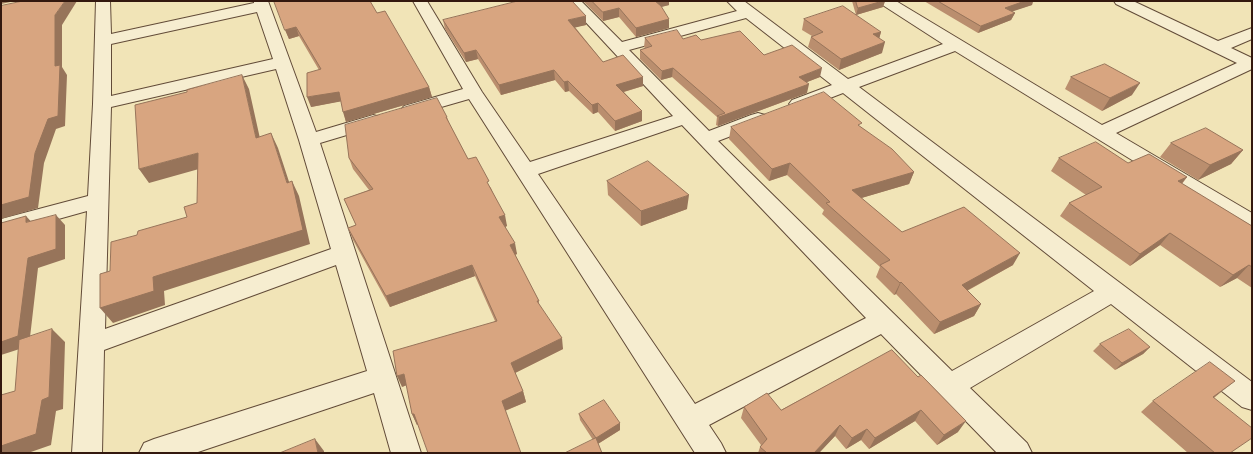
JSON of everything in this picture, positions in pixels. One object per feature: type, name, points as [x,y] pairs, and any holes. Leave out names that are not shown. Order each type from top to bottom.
[{"type":"street","points":[[87,453],[102,104],[103,1]]},
{"type":"street","points":[[420,1],[443,24],[473,92],[711,453]]},
{"type":"street","points":[[573,1],[685,118],[884,321],[1017,453]]},
{"type":"street","points":[[886,1],[1100,132],[1248,216]]},
{"type":"street","points":[[1121,1],[1219,47],[1251,64]]},
{"type":"street","points":[[103,41],[262,4],[309,140],[406,453]]},
{"type":"street","points":[[619,48],[742,6],[1112,292],[1252,398]]},
{"type":"street","points":[[1219,47],[1252,33]]},
{"type":"street","points":[[706,139],[956,45]]},
{"type":"street","points":[[102,104],[282,62]]},
{"type":"street","points":[[1100,132],[1251,64]]},
{"type":"street","points":[[309,140],[473,92]]},
{"type":"street","points":[[525,171],[685,118]]},
{"type":"street","points":[[1,227],[98,200]]},
{"type":"street","points":[[92,344],[344,254]]},
{"type":"street","points":[[950,386],[1112,292]]},
{"type":"street","points":[[690,421],[884,321]]},
{"type":"street","points":[[154,453],[383,378]]},
{"type":"building","points":[[23,1],[65,1],[55,15],[55,66],[60,65],[58,116],[48,119],[35,153],[29,197],[1,205],[1,6]]},
{"type":"building","points":[[274,1],[370,1],[377,13],[385,11],[429,87],[343,112],[339,92],[307,97],[307,73],[321,69],[296,27],[285,30]]},
{"type":"building","points":[[518,1],[572,1],[586,16],[568,20],[603,62],[623,55],[643,77],[616,85],[642,111],[615,121],[598,103],[592,105],[568,81],[564,82],[554,70],[499,85],[476,50],[464,53],[443,20]]},
{"type":"building","points":[[592,1],[655,1],[661,6],[669,19],[636,28],[619,8],[603,12]]},
{"type":"building","points":[[856,1],[883,1],[858,8]]},
{"type":"building","points":[[938,1],[1025,1],[1005,8],[1015,13],[981,26]]},
{"type":"building","points":[[843,6],[881,32],[873,34],[885,42],[841,59],[811,37],[823,32],[804,19]]},
{"type":"building","points":[[677,30],[683,39],[696,35],[701,40],[740,31],[764,55],[792,45],[822,68],[799,77],[809,84],[719,117],[717,116],[725,113],[673,68],[662,71],[640,50],[652,46],[645,38]]},
{"type":"building","points":[[1105,64],[1140,83],[1110,98],[1071,77]]},
{"type":"building","points":[[242,75],[256,138],[271,133],[287,183],[292,181],[303,230],[153,277],[154,291],[100,308],[100,274],[110,271],[111,242],[137,235],[138,231],[187,217],[184,207],[197,203],[198,153],[139,169],[135,105],[187,92],[187,90]]},
{"type":"building","points":[[824,92],[862,123],[858,125],[892,149],[914,172],[852,190],[902,232],[964,207],[1020,253],[962,285],[981,304],[940,322],[901,282],[900,283],[880,265],[890,260],[826,203],[830,202],[790,163],[772,169],[731,127]]},
{"type":"building","points":[[437,98],[468,159],[476,157],[489,181],[487,182],[505,215],[499,217],[515,243],[510,245],[539,301],[537,301],[562,338],[511,363],[523,391],[502,401],[521,453],[428,453],[414,414],[412,414],[404,374],[397,376],[393,351],[497,321],[472,265],[386,296],[348,228],[356,225],[344,199],[373,189],[349,158],[345,125]]},
{"type":"building","points":[[1206,128],[1243,150],[1210,165],[1171,143]]},
{"type":"building","points":[[1096,142],[1128,163],[1149,154],[1187,177],[1178,181],[1252,226],[1252,267],[1249,265],[1233,275],[1170,233],[1140,254],[1069,203],[1102,187],[1059,158]]},
{"type":"building","points":[[648,161],[689,195],[641,211],[607,181]]},
{"type":"building","points":[[56,215],[56,249],[28,258],[18,336],[1,342],[1,223],[26,216],[26,222]]},
{"type":"building","points":[[52,329],[49,397],[42,400],[36,434],[1,446],[1,395],[15,391],[19,340]]},
{"type":"building","points":[[1129,329],[1150,347],[1122,363],[1100,344]]},
{"type":"building","points":[[892,350],[918,377],[921,375],[966,421],[944,435],[921,410],[875,438],[867,429],[852,438],[840,425],[814,453],[767,453],[760,447],[767,439],[744,407],[767,393],[781,410]]},
{"type":"building","points":[[1210,362],[1235,381],[1213,397],[1252,428],[1252,438],[1230,453],[1215,453],[1153,401]]},
{"type":"building","points":[[604,400],[620,423],[596,438],[579,414]]},
{"type":"building","points":[[596,438],[602,453],[565,453]]},
{"type":"building","points":[[315,439],[318,453],[280,453]]}]
